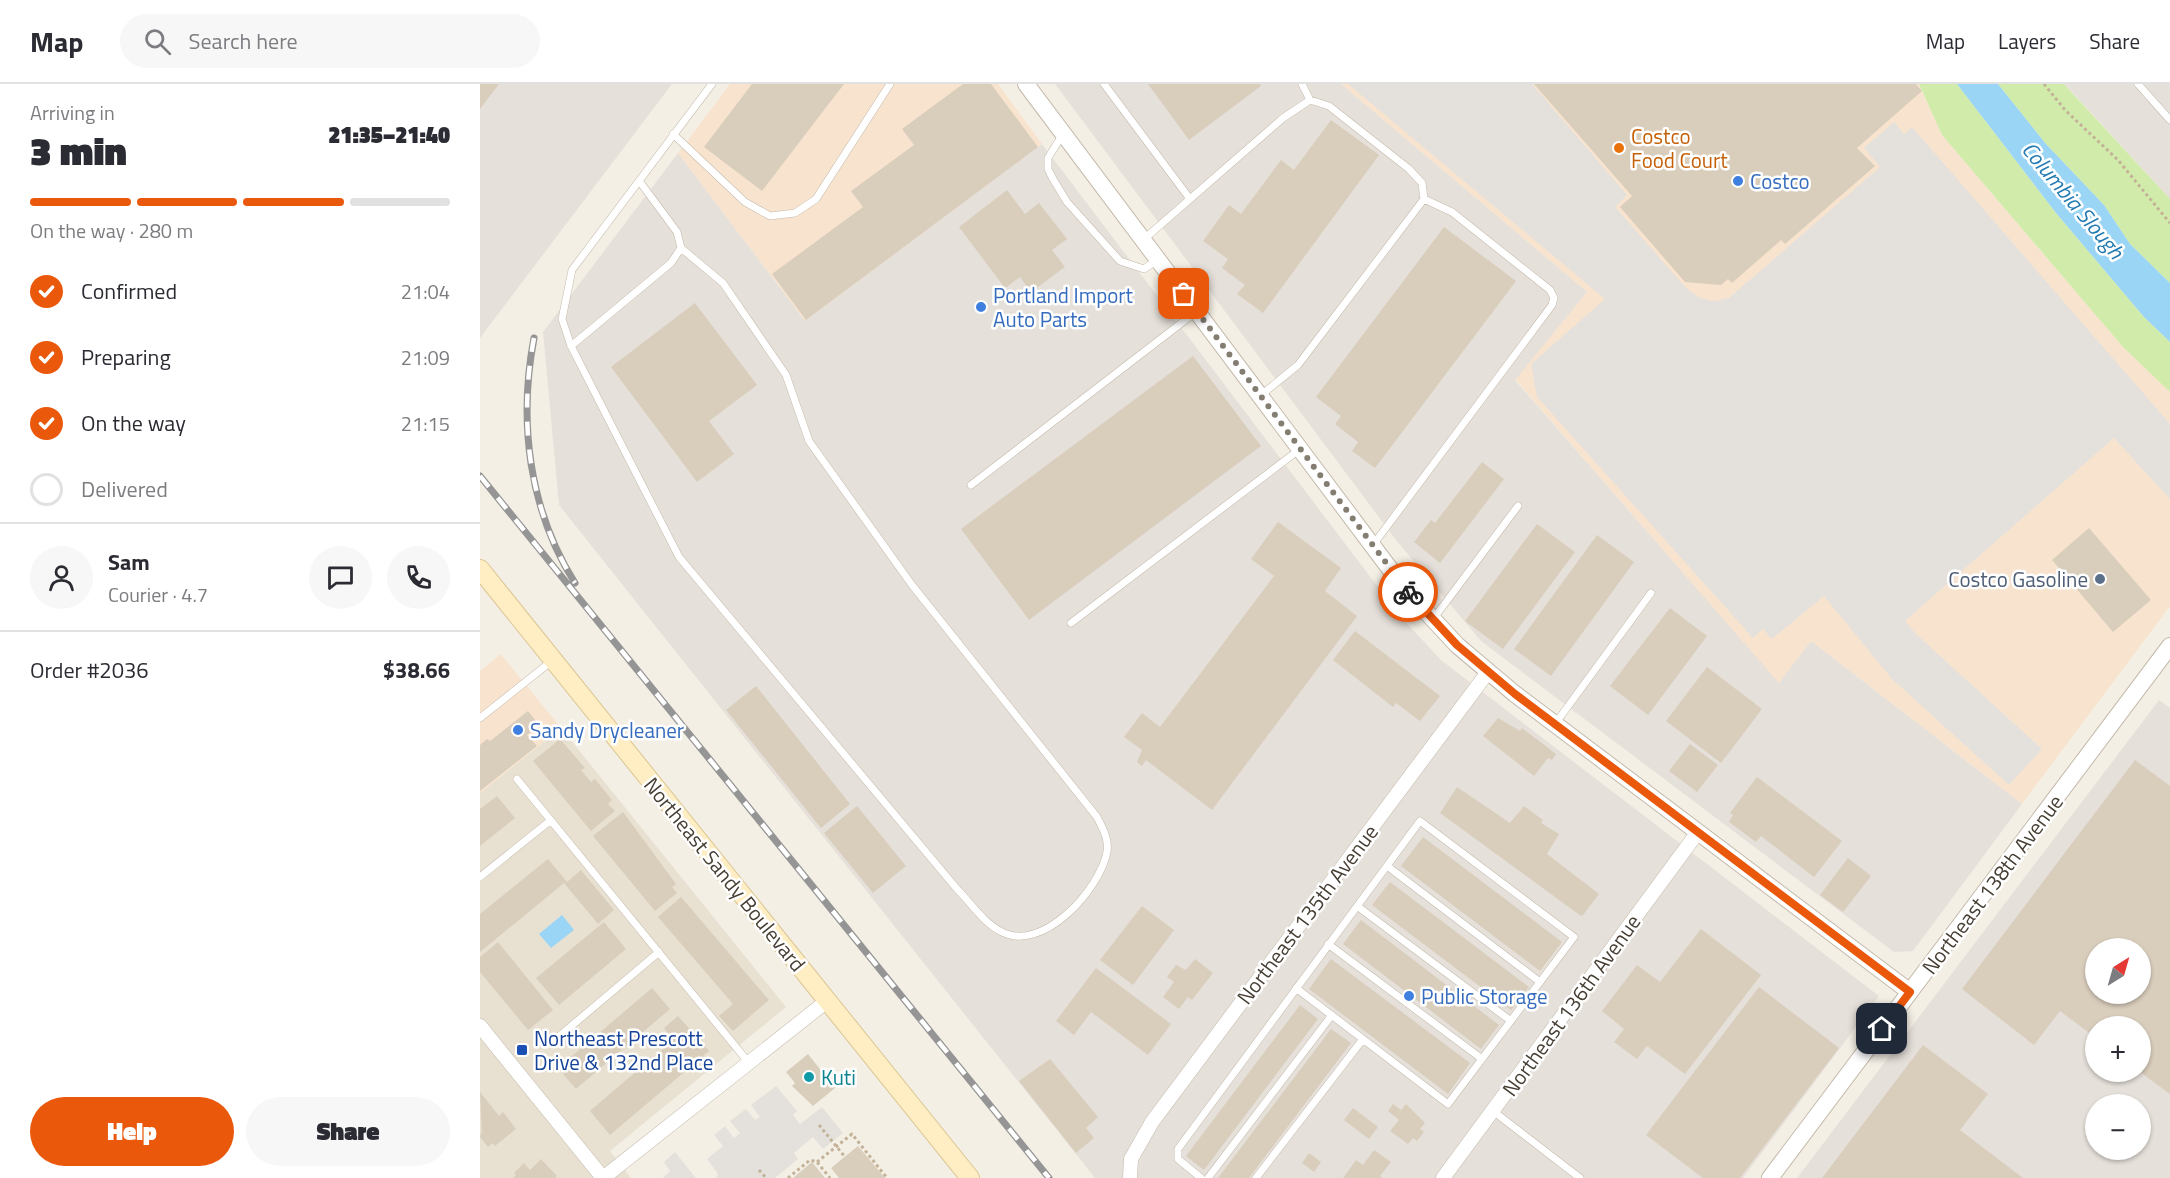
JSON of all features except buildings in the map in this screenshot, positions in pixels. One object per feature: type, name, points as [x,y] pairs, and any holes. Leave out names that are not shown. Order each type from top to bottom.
[{"type":"main road","name":"Northeast Sandy Boulevard","points":[[480,569],[969,1178]]},
{"type":"street","points":[[1026,84],[1373,546],[1432,621],[1488,672],[1910,992]]},
{"type":"street","name":"Northeast 138th Avenue","points":[[1770,1178],[2170,646]]},
{"type":"street","name":"Northeast 135th Avenue","points":[[1130,1178],[1131,1159],[1152,1122],[1488,672]]},
{"type":"street","name":"Northeast 136th Avenue","points":[[1443,1178],[1698,832]]},
{"type":"street","points":[[483,1035],[603,1178],[827,1001]]},
{"type":"lane","points":[[640,182],[677,232],[681,248],[723,283],[786,375],[809,441],[912,585],[1097,817],[1107,835],[1107,851],[1099,875],[1059,921],[1038,933],[1018,935],[1000,932],[957,889],[679,557],[572,346],[562,318],[572,270],[712,84]]},
{"type":"lane","points":[[673,134],[745,202],[770,216],[795,213],[816,199],[890,84]]},
{"type":"lane","points":[[1104,84],[1190,199]]},
{"type":"lane","points":[[1260,396],[1298,365],[1424,199],[1422,183],[1409,169],[1329,106],[1311,100],[1302,84]]},
{"type":"lane","points":[[2138,84],[2170,120]]},
{"type":"lane","points":[[1143,240],[1283,118],[1311,100]]},
{"type":"lane","points":[[1063,134],[1048,158],[1048,169],[1067,202],[1120,261],[1144,269],[1158,260]]},
{"type":"lane","points":[[1373,546],[1552,305],[1554,298],[1550,290],[1452,212],[1424,199]]},
{"type":"lane","points":[[572,346],[671,263],[681,248]]},
{"type":"lane","points":[[971,485],[1197,311]]},
{"type":"lane","points":[[1071,623],[1300,449]]},
{"type":"lane","points":[[1432,621],[1518,506]]},
{"type":"lane","points":[[1555,724],[1651,593]]},
{"type":"lane","points":[[480,718],[553,660]]},
{"type":"lane","points":[[517,779],[749,1063]]},
{"type":"lane","points":[[480,877],[551,820]]},
{"type":"lane","points":[[1201,1178],[1178,1159],[1178,1149],[1296,988],[1420,821],[1574,937],[1448,1104],[1296,988]]},
{"type":"lane","points":[[1387,866],[1540,982]]},
{"type":"lane","points":[[1357,906],[1510,1021]]},
{"type":"lane","points":[[1329,944],[1482,1059]]},
{"type":"lane","points":[[550,1044],[659,952]]},
{"type":"lane","points":[[1208,1178],[1332,1015]]},
{"type":"lane","points":[[1257,1178],[1363,1039]]},
{"type":"lane","points":[[1493,1111],[1580,1178]]},
{"type":"path","points":[[2044,84],[2065,110],[2118,160],[2170,223]]},
{"type":"path","points":[[819,1125],[844,1157]]},
{"type":"path","points":[[817,1162],[852,1134],[887,1178]]},
{"type":"path","points":[[788,1178],[810,1160],[817,1162],[830,1178]]},
{"type":"path","points":[[759,1170],[766,1178]]},
{"type":"shaded area","points":[[480,84],[672,84],[480,338]]},
{"type":"shaded area","points":[[730,84],[998,84],[1042,144],[805,321],[678,153]]},
{"type":"shaded area","points":[[1055,84],[1341,84],[1587,292],[1515,380],[1779,683],[1811,641],[2022,804],[1913,951],[1894,952],[1481,641],[1396,540]]},
{"type":"shaded area","points":[[1341,84],[1919,84],[1942,135],[2123,347],[2170,392],[2170,606],[2022,804],[1811,641],[1779,684],[1515,379],[1587,292]]},
{"type":"shaded area","points":[[1348,84],[1532,84],[1627,195],[1615,207],[1687,289],[1700,298],[1714,301],[1729,298],[1880,167],[1864,148],[1894,122],[1904,134],[1912,127],[2170,424],[2170,499],[2114,438],[1905,621],[1916,634],[2042,749],[2009,785],[1892,679],[1824,596],[1772,639],[1763,629],[1753,638],[1537,397],[1531,364],[1605,299]]},
{"type":"shaded area","points":[[2064,84],[2170,84],[2170,199],[2074,94]]},
{"type":"shaded area","points":[[1042,144],[1400,616],[1441,660],[1879,996],[1743,1178],[1095,1178],[559,505],[543,332],[678,153],[805,321]]},
{"type":"shaded area","points":[[501,654],[561,728],[480,793],[480,671]]},
{"type":"shaded area","points":[[2159,700],[2170,708],[2170,1178],[1797,1178]]},
{"type":"shaded area","points":[[561,728],[786,1007],[610,1151],[631,1178],[480,1178],[480,793]]},
{"type":"shaded area","points":[[776,1086],[797,1111],[793,1115],[800,1124],[822,1107],[843,1133],[823,1149],[813,1137],[794,1153],[798,1159],[775,1178],[716,1178],[718,1174],[707,1159],[723,1146],[714,1135],[725,1126],[734,1138],[740,1133],[730,1121],[746,1109],[755,1120],[760,1117],[751,1105]]},
{"type":"shaded area","points":[[675,1152],[696,1178],[663,1178],[670,1171],[664,1162]]},
{"type":"green space","points":[[1919,84],[1957,84],[2056,213],[2144,317],[2170,342],[2170,392],[2123,347],[1942,135]]},
{"type":"green space","points":[[1998,84],[2064,84],[2170,199],[2170,283],[2130,244],[2104,205],[2046,144]]},
{"type":"water","name":"Columbia Slough","points":[[1957,84],[1998,84],[2046,144],[2104,205],[2130,244],[2170,283],[2170,342],[2144,317],[2056,213]]},
{"type":"water","points":[[562,915],[574,930],[551,948],[539,934]]},
{"type":"railway","points":[[534,338],[527,401],[531,465],[547,526],[559,555],[575,583]]},
{"type":"railway","points":[[480,476],[1049,1178]]},
{"type":"way so far","points":[[1184,294],[1408,592]]},
{"type":"place","name":"Costco Food Court","points":[[1619,148]]},
{"type":"place","name":"Costco","points":[[1738,181]]},
{"type":"place","name":"Portland Import Auto Parts","points":[[981,307]]},
{"type":"place","name":"Costco Gasoline","points":[[2100,579]]},
{"type":"place","name":"Sandy Drycleaner","points":[[518,730]]},
{"type":"place","name":"Public Storage","points":[[1409,996]]},
{"type":"place","name":"Northeast Prescott Drive & 132nd Place","points":[[522,1050]]},
{"type":"place","name":"Kuti","points":[[809,1077]]},
{"type":"route","points":[[1408,592],[1420,608],[1469,657],[1515,694],[1910,992],[1882,1029]]}]
